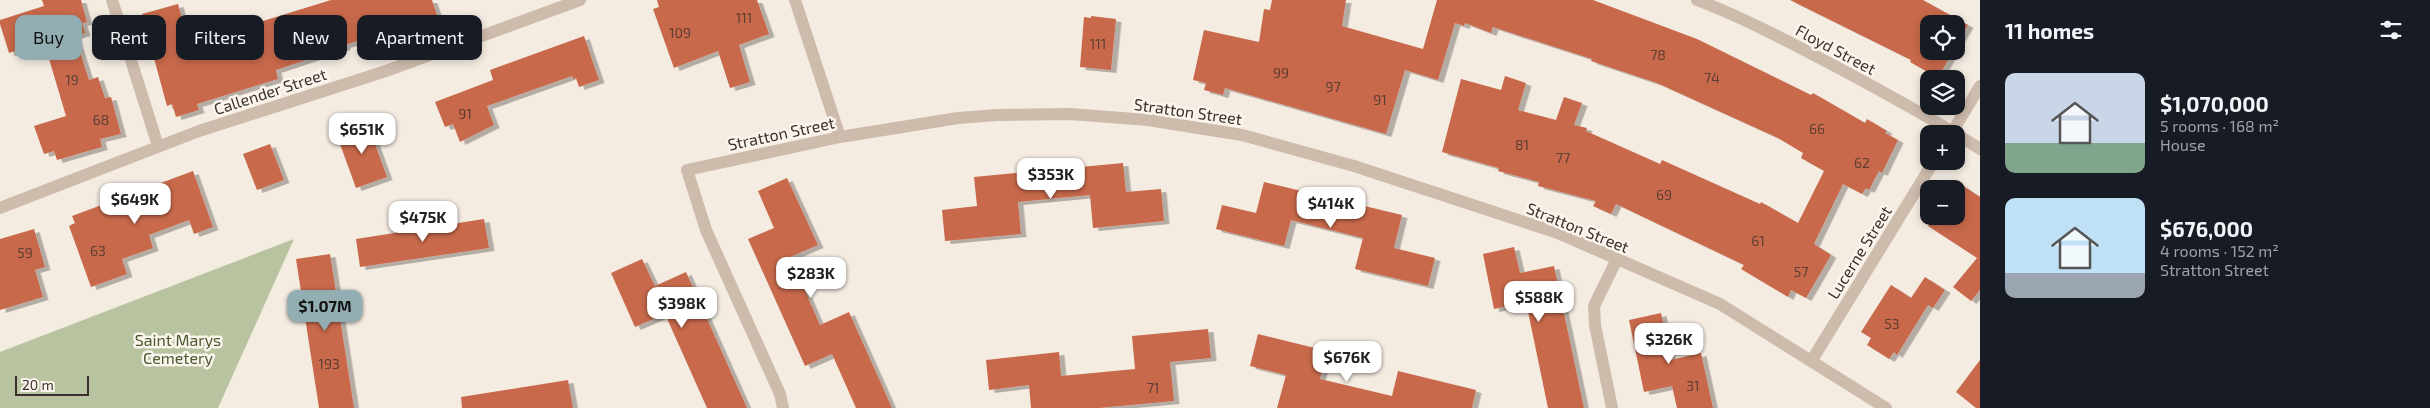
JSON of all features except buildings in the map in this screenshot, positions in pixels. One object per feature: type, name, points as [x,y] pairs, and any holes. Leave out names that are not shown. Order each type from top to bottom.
[{"type":"street","points":[[112,0],[158,146]]},
{"type":"street","name":"Callender Street","points":[[0,208],[199,131],[386,71],[580,0]]},
{"type":"street","points":[[795,0],[840,137]]},
{"type":"street","name":"Floyd Street","points":[[1697,0],[1740,16],[1938,125]]},
{"type":"street","points":[[1957,125],[1980,86]]},
{"type":"street","name":"Stratton Street","points":[[783,408],[780,394],[706,230],[687,170],[840,137],[958,118],[997,115],[1070,114],[1148,120],[1242,135],[1354,166],[1558,234],[1720,304],[1886,408]]},
{"type":"street","name":"Floyd Street","points":[[1965,140],[1980,149]]},
{"type":"street","name":"Lucerne Street","points":[[1812,360],[1928,170]]},
{"type":"street","points":[[1612,408],[1595,325],[1594,306],[1617,259]]},
{"type":"green space","name":"Saint Marys Cemetery","points":[[294,239],[218,408],[0,408],[0,352]]}]
